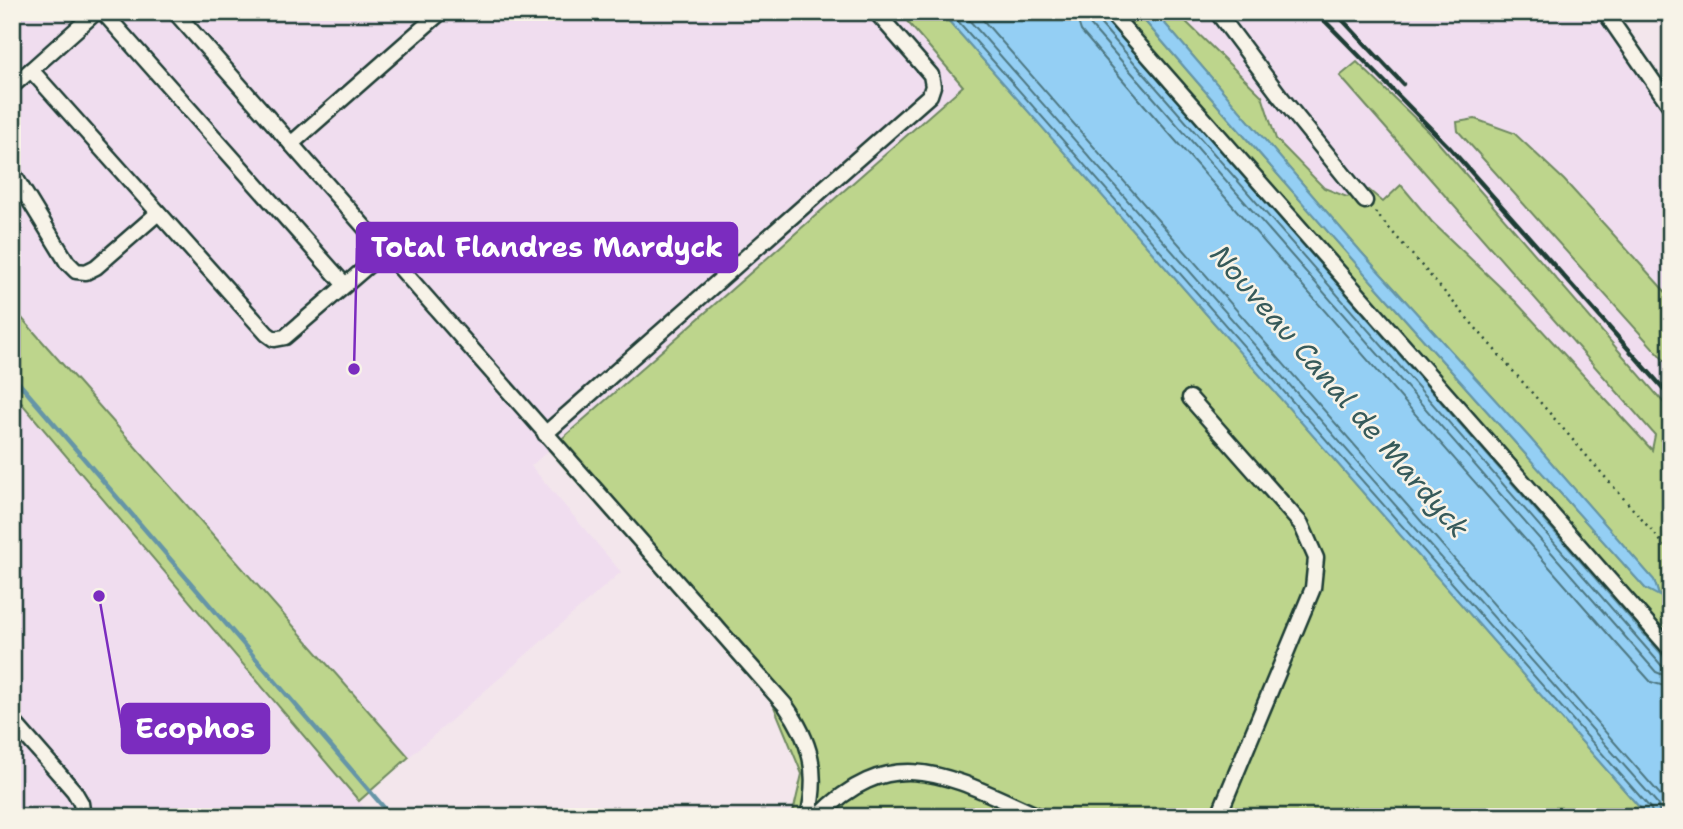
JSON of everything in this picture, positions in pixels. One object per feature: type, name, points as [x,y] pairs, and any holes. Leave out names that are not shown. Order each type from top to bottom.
[{"type":"street","points":[[12,86],[96,12]]},
{"type":"street","points":[[103,12],[345,285]]},
{"type":"street","points":[[175,12],[795,719],[807,740],[813,761],[813,794],[808,817]]},
{"type":"street","points":[[291,144],[441,12]]},
{"type":"street","points":[[550,439],[930,96],[933,86],[931,75],[876,12]]},
{"type":"street","points":[[1110,12],[1671,650]]},
{"type":"street","points":[[1217,12],[1280,96],[1365,201]]},
{"type":"street","points":[[1605,12],[1671,107]]},
{"type":"street","points":[[31,70],[274,339],[285,337],[385,251]]},
{"type":"street","points":[[12,172],[66,262],[76,271],[86,272],[96,267],[158,213]]},
{"type":"street","points":[[1190,398],[1301,524],[1311,541],[1317,567],[1307,606],[1218,817]]},
{"type":"street","points":[[12,720],[74,791],[81,803],[83,817]]},
{"type":"street","points":[[818,817],[854,787],[888,774],[911,771],[947,778],[1041,817]]},
{"type":"path","points":[[1365,201],[1671,553]]},
{"type":"shaded area","points":[[12,12],[899,12],[963,86],[531,466],[621,572],[409,757],[12,307]]},
{"type":"shaded area","points":[[1176,12],[1596,12],[1671,116],[1671,411],[1429,132],[1357,62],[1656,435],[1652,451],[1516,302],[1432,222],[1401,186],[1383,202],[1369,190],[1347,197],[1324,188],[1276,139],[1262,96]]},
{"type":"shaded area","points":[[12,392],[372,817],[12,817]]},
{"type":"green space","points":[[899,12],[941,12],[1648,817],[792,817],[802,774],[773,704],[549,450],[963,86]]},
{"type":"green space","points":[[1099,12],[1137,12],[1326,230],[1646,589],[1659,595],[1654,580],[1362,253],[1155,12],[1176,12],[1262,96],[1276,139],[1324,188],[1347,197],[1369,190],[1383,202],[1401,185],[1432,222],[1516,302],[1652,450],[1655,435],[1340,76],[1357,62],[1429,132],[1671,411],[1671,665]]},
{"type":"green space","points":[[1475,119],[1514,133],[1564,180],[1671,298],[1671,368],[1458,131],[1457,122]]},
{"type":"green space","points":[[12,307],[409,757],[359,801],[12,392]]},
{"type":"water","name":"Nouveau Canal de Mardyck","points":[[941,12],[1099,12],[1671,665],[1671,817],[1648,817]]},
{"type":"water","points":[[1137,12],[1155,12],[1362,253],[1654,580],[1659,596],[1646,589],[1518,446]]},
{"type":"waterway","points":[[12,375],[392,817]]},
{"type":"railway","points":[[1316,12],[1449,147],[1671,397]]},
{"type":"railway","points":[[1335,12],[1403,84]]},
{"type":"place","name":"Total Flandres Mardyck","points":[[354,369]]},
{"type":"place","name":"Ecophos","points":[[99,596]]}]
